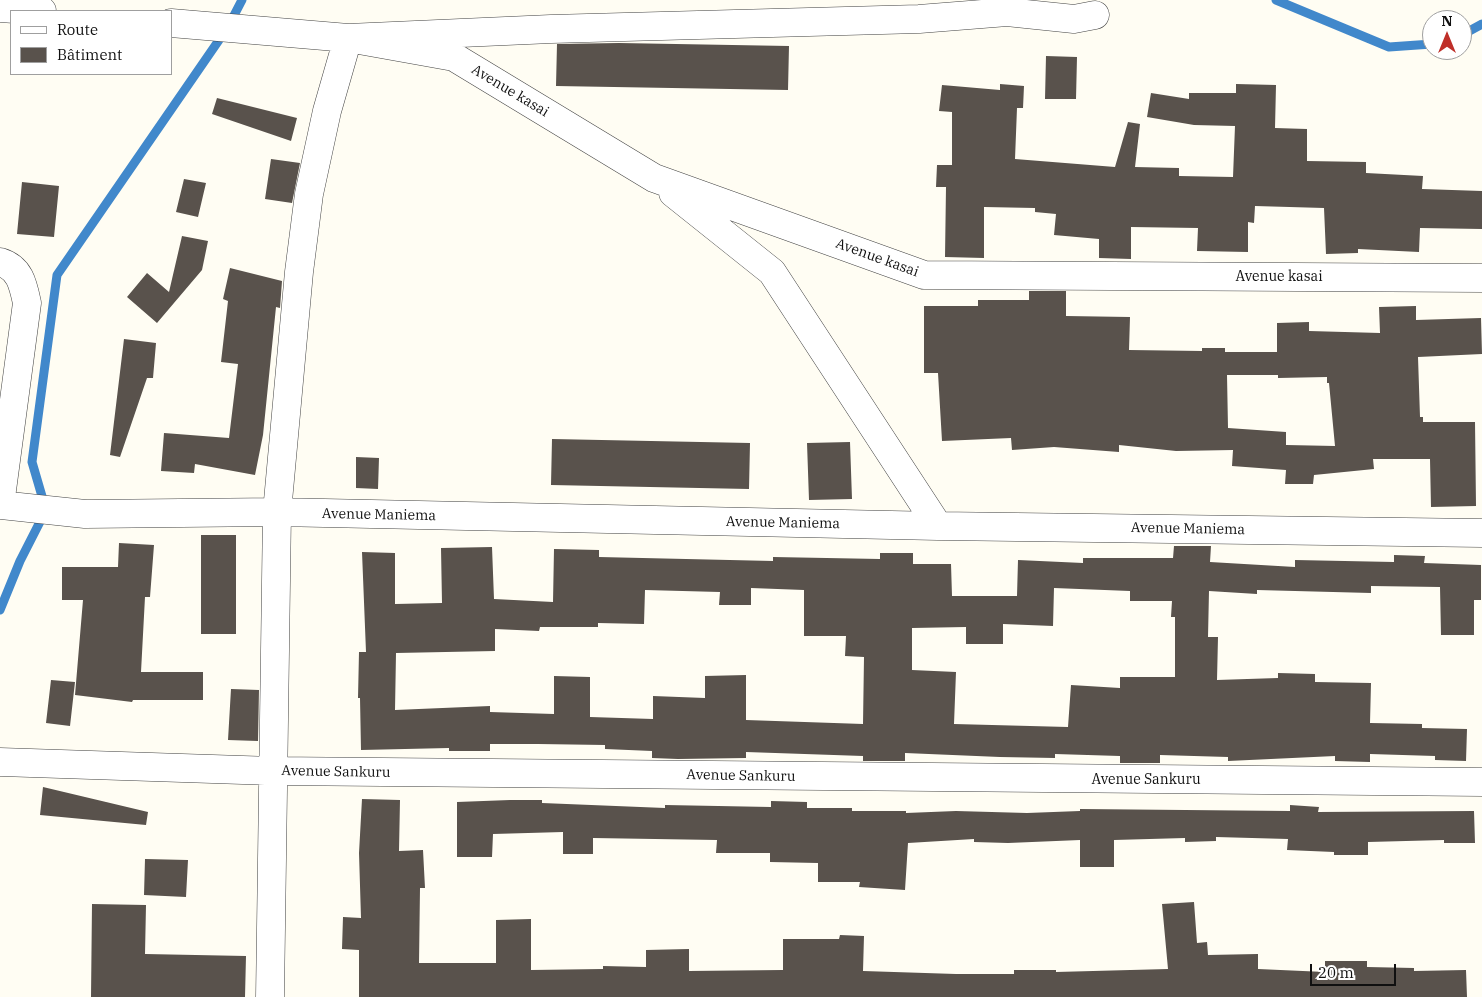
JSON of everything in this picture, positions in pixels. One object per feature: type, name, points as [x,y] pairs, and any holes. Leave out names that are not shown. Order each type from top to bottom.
[{"type":"street","points":[[0,8],[28,10]]},
{"type":"street","points":[[172,23],[348,38],[551,29],[919,19],[1007,12],[1074,18],[1095,15]]},
{"type":"street","points":[[270,997],[277,512],[299,272],[309,194],[327,110],[348,38]]},
{"type":"street","name":"Avenue kasai","points":[[348,38],[454,57],[654,178],[924,275],[1482,278]]},
{"type":"street","points":[[654,178],[772,272],[938,526]]},
{"type":"street","points":[[0,262],[10,265],[23,281],[27,303],[0,505]]},
{"type":"street","name":"Avenue Maniema","points":[[0,505],[85,514],[277,512],[938,526],[1482,534]]},
{"type":"street","name":"Avenue Sankuru","points":[[0,762],[273,771],[1482,782]]},
{"type":"building","points":[[619,43],[789,46],[788,90],[556,86],[557,44]]},
{"type":"building","points":[[1046,56],[1077,57],[1076,99],[1045,99]]},
{"type":"building","points":[[1000,84],[1024,86],[1023,108],[1017,108],[1015,159],[1115,167],[1128,122],[1140,124],[1135,167],[1179,168],[1179,176],[1233,177],[1235,126],[1194,125],[1147,117],[1151,93],[1189,99],[1189,93],[1236,93],[1236,84],[1276,85],[1275,128],[1307,129],[1307,161],[1366,162],[1366,173],[1423,176],[1422,189],[1482,191],[1482,229],[1420,228],[1419,252],[1358,249],[1358,253],[1326,254],[1324,208],[1255,206],[1254,223],[1248,222],[1248,252],[1197,251],[1198,228],[1131,227],[1131,259],[1099,258],[1099,239],[1054,235],[1056,214],[1035,212],[1035,208],[984,207],[984,258],[945,257],[946,187],[936,187],[937,165],[952,165],[952,112],[939,111],[942,85],[1000,90]]},
{"type":"building","points":[[217,98],[297,118],[291,141],[212,114]]},
{"type":"building","points":[[271,159],[300,163],[292,203],[265,199]]},
{"type":"building","points":[[184,179],[206,183],[198,217],[176,212]]},
{"type":"building","points":[[22,182],[59,186],[54,237],[17,234]]},
{"type":"building","points":[[182,236],[208,241],[202,270],[157,323],[127,297],[147,273],[169,292]]},
{"type":"building","points":[[230,268],[282,281],[280,308],[276,307],[263,435],[255,475],[195,464],[194,473],[161,471],[164,433],[229,438],[238,364],[221,362],[228,301],[223,299]]},
{"type":"building","points":[[1029,291],[1066,291],[1066,316],[1130,317],[1129,350],[1202,351],[1202,348],[1225,348],[1225,352],[1277,352],[1277,323],[1309,322],[1309,331],[1380,333],[1379,307],[1416,306],[1416,320],[1481,318],[1482,354],[1418,357],[1420,417],[1423,417],[1423,422],[1475,422],[1476,506],[1431,507],[1430,459],[1373,459],[1374,469],[1314,475],[1313,484],[1285,484],[1286,470],[1232,466],[1233,450],[1176,451],[1119,445],[1119,452],[1054,447],[1012,450],[1011,438],[942,441],[938,373],[924,373],[924,306],[978,306],[978,300],[1029,300]],"holes":[[[1227,375],[1278,375],[1278,378],[1327,377],[1335,446],[1286,445],[1286,432],[1228,428]]]},
{"type":"building","points":[[124,339],[156,343],[153,378],[147,378],[120,457],[110,455]]},
{"type":"building","points":[[552,439],[750,443],[749,489],[551,485]]},
{"type":"building","points":[[850,442],[852,499],[809,500],[807,443]]},
{"type":"building","points":[[356,457],[379,458],[378,489],[356,488]]},
{"type":"building","points":[[201,535],[236,535],[236,634],[201,634]]},
{"type":"building","points":[[119,543],[154,545],[150,597],[145,597],[141,672],[203,672],[203,700],[133,700],[132,702],[75,695],[83,600],[62,600],[62,567],[118,567]]},
{"type":"building","points":[[1174,546],[1211,546],[1210,562],[1295,567],[1295,560],[1394,562],[1394,555],[1425,556],[1424,563],[1481,565],[1481,600],[1474,600],[1474,635],[1441,635],[1440,587],[1371,586],[1371,593],[1257,590],[1257,594],[1209,591],[1208,637],[1218,637],[1217,680],[1278,678],[1278,673],[1315,674],[1315,682],[1371,683],[1370,723],[1422,724],[1422,728],[1467,729],[1466,761],[1435,760],[1435,756],[1370,754],[1370,762],[1335,761],[1335,756],[1228,761],[1228,757],[1160,755],[1160,763],[1120,763],[1120,756],[1055,754],[1055,758],[905,753],[905,761],[863,761],[863,756],[746,752],[746,758],[678,759],[652,758],[652,751],[605,749],[605,745],[538,744],[490,744],[490,751],[449,751],[449,748],[361,750],[360,698],[358,698],[359,652],[366,652],[362,552],[395,553],[395,604],[442,603],[441,548],[492,547],[494,599],[553,602],[554,549],[599,550],[599,557],[773,561],[773,557],[880,559],[880,553],[913,553],[913,564],[951,564],[952,596],[1017,596],[1018,560],[1083,563],[1083,558],[1173,558]],"holes":[[[751,588],[804,590],[804,636],[846,636],[845,656],[864,657],[863,724],[746,720],[746,675],[705,676],[705,698],[653,696],[653,719],[590,717],[590,677],[554,676],[554,714],[490,712],[490,706],[395,710],[396,653],[495,651],[495,629],[539,631],[540,627],[598,627],[598,623],[644,624],[645,590],[720,592],[719,605],[751,605]],[[1054,588],[1130,591],[1130,601],[1172,601],[1171,617],[1175,617],[1175,677],[1120,677],[1120,688],[1071,685],[1068,727],[954,724],[956,672],[912,670],[912,628],[966,627],[966,644],[1003,644],[1003,624],[1053,626]]]},
{"type":"building","points":[[51,680],[75,682],[70,726],[46,723]]},
{"type":"building","points":[[231,689],[259,690],[258,741],[228,740]]},
{"type":"building","points":[[43,787],[148,812],[146,825],[40,815]]},
{"type":"building","points":[[362,799],[400,800],[399,851],[423,850],[425,888],[420,888],[419,963],[496,963],[496,920],[531,919],[531,970],[603,969],[603,966],[646,967],[646,950],[689,949],[689,971],[783,970],[783,939],[839,939],[840,935],[864,936],[863,971],[1014,974],[1014,970],[1056,970],[1056,972],[1168,969],[1162,904],[1194,902],[1197,943],[1207,942],[1208,955],[1258,954],[1258,969],[1325,972],[1325,961],[1367,961],[1367,967],[1414,968],[1414,971],[1466,970],[1467,997],[359,997],[359,950],[342,949],[343,917],[361,918],[359,853]]},
{"type":"building","points":[[542,800],[542,803],[665,808],[665,805],[771,807],[771,801],[807,802],[807,808],[852,808],[852,811],[906,811],[906,813],[956,811],[1027,813],[1080,811],[1080,809],[1290,811],[1290,805],[1319,807],[1318,812],[1474,811],[1475,843],[1444,843],[1444,840],[1368,842],[1368,855],[1334,855],[1334,852],[1287,850],[1288,839],[1216,837],[1216,841],[1185,842],[1185,838],[1114,840],[1114,867],[1080,867],[1080,840],[1008,843],[974,842],[974,839],[908,843],[905,890],[859,887],[860,882],[818,882],[818,863],[770,862],[770,853],[716,853],[717,840],[593,838],[593,854],[563,854],[563,832],[493,834],[492,857],[457,857],[457,802]]},
{"type":"building","points":[[145,859],[188,860],[186,897],[144,895]]},
{"type":"building","points":[[92,904],[146,905],[145,954],[246,956],[245,997],[91,997]]},
{"type":"waterway","points":[[0,610],[20,561],[46,510],[32,462],[57,275],[228,27],[242,0]]},
{"type":"waterway","points":[[1276,0],[1389,47],[1422,45]]},
{"type":"waterway","points":[[1472,30],[1482,24]]}]
